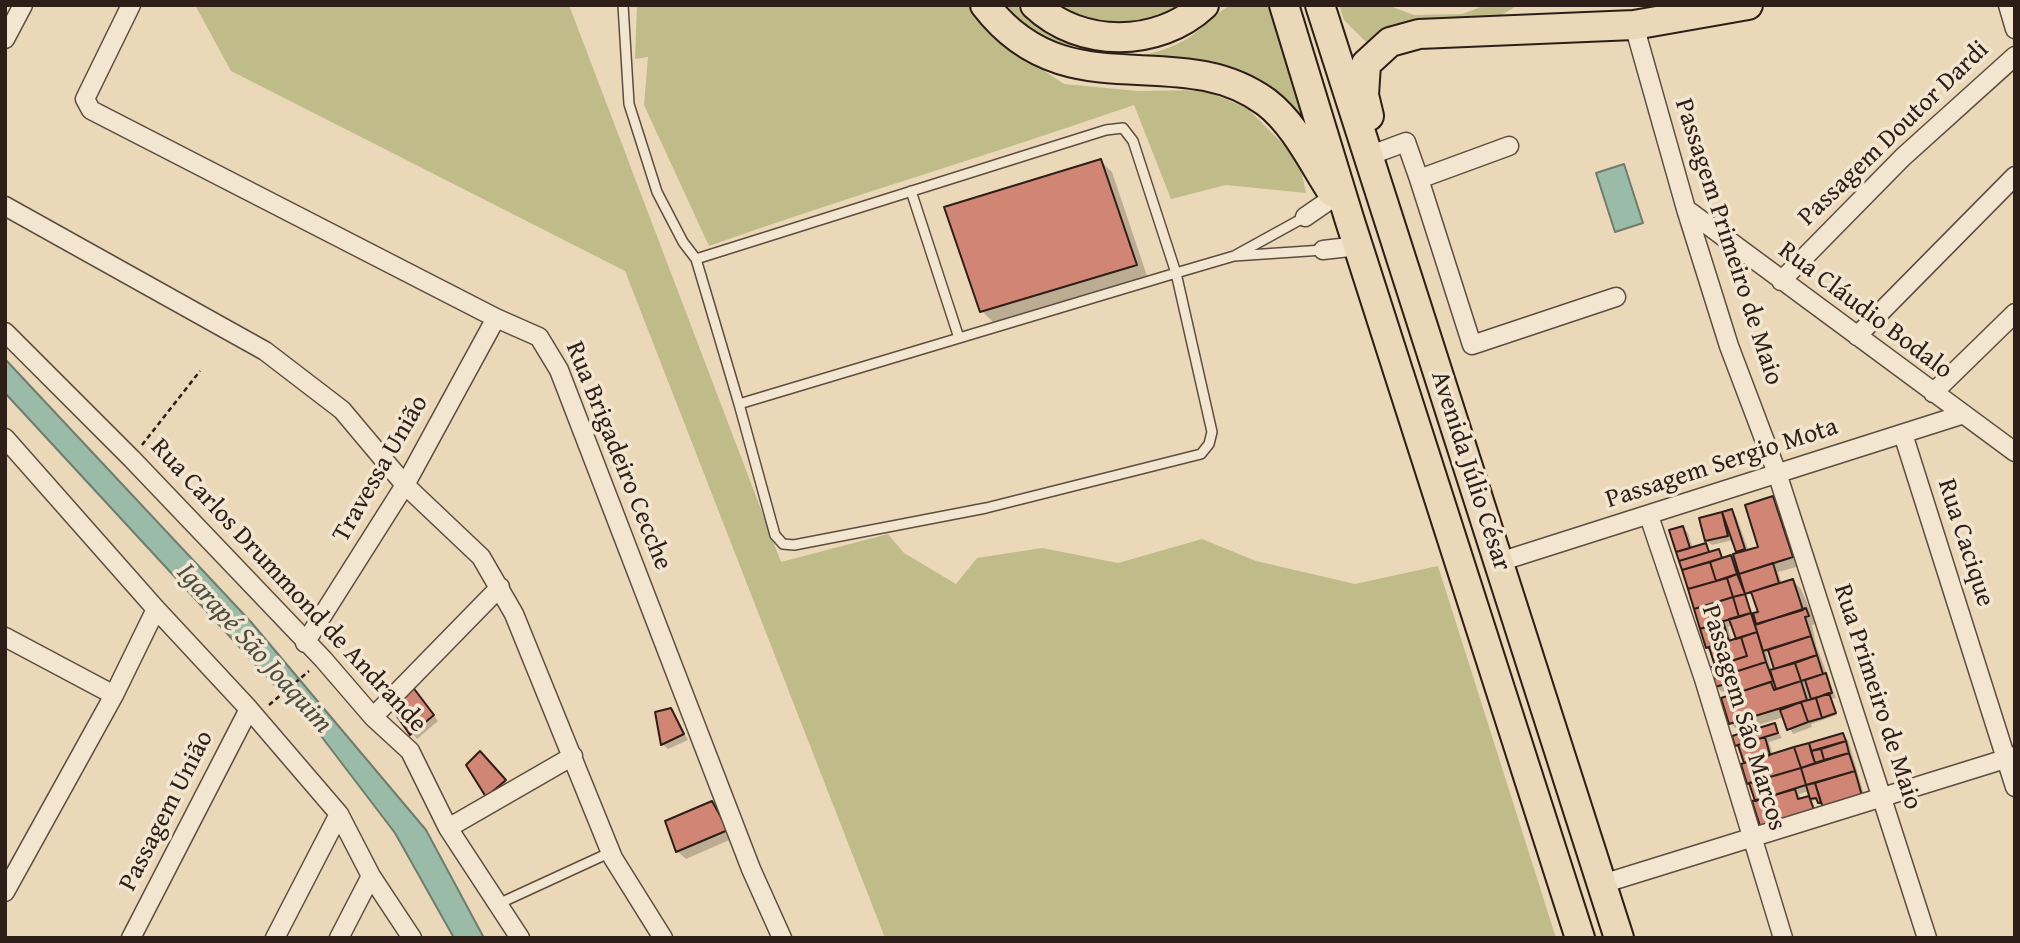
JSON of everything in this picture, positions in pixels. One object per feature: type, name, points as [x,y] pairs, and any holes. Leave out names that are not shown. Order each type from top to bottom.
[{"type":"main road","points":[[985,5],[1021,42],[1053,57],[1093,69],[1177,72],[1219,79],[1241,86],[1268,103],[1286,121],[1342,207]]},
{"type":"main road","points":[[1035,5],[1046,16],[1076,32],[1109,38],[1141,36],[1182,20],[1204,5]]},
{"type":"main road","name":"Avenida Júlio César","points":[[1284,5],[1342,207],[1358,246],[1580,938]]},
{"type":"main road","name":"Avenida Júlio César","points":[[1320,5],[1619,938]]},
{"type":"main road","points":[[1397,244],[1396,200],[1379,152],[1364,95],[1366,64],[1390,42],[1419,34],[1634,25],[1748,5]]},
{"type":"street","points":[[5,39],[23,5]]},
{"type":"street","name":"Rua Brigadeiro Cecche","points":[[131,5],[85,99],[91,110],[496,318],[539,337],[559,370],[751,869],[782,938]]},
{"type":"street","points":[[2008,5],[2015,29]]},
{"type":"street","name":"Passagem Primeiro de Maio","points":[[1634,25],[1686,209],[1729,346],[1777,473]]},
{"type":"street","name":"Passagem Doutor Dardi","points":[[1781,281],[1903,157],[2015,56]]},
{"type":"street","points":[[1379,152],[1406,142],[1472,345],[1616,297]]},
{"type":"street","points":[[1419,179],[1508,146]]},
{"type":"street","points":[[1857,336],[2015,176]]},
{"type":"street","points":[[5,206],[265,351],[342,410],[405,485],[481,557],[500,587],[611,852],[663,938]]},
{"type":"street","points":[[1305,217],[1342,207]]},
{"type":"street","name":"Rua Cláudio Bodalo","points":[[1686,209],[1961,415],[2015,452]]},
{"type":"street","points":[[1323,250],[1358,246]]},
{"type":"street","points":[[1933,393],[2015,313]]},
{"type":"street","name":"Travessa União","points":[[305,643],[405,485],[496,318]]},
{"type":"street","name":"Rua Carlos Drummond de Andrande","points":[[5,332],[132,459],[323,659],[373,717],[410,751],[448,828],[520,938]]},
{"type":"street","name":"Passagem Sergio Mota","points":[[1499,562],[1961,415]]},
{"type":"street","name":"Rua Cacique","points":[[1903,434],[2010,757],[2015,787]]},
{"type":"street","points":[[5,438],[156,609],[252,712],[339,814],[371,876],[412,938]]},
{"type":"street","name":"Rua Primeiro de Maio","points":[[1777,473],[1927,938]]},
{"type":"street","name":"Passagem São Marcos","points":[[1649,516],[1783,938]]},
{"type":"street","points":[[373,717],[500,587]]},
{"type":"street","points":[[6,889],[114,695],[156,609]]},
{"type":"street","points":[[5,636],[114,695]]},
{"type":"street","name":"Passagem União","points":[[131,938],[252,712]]},
{"type":"street","points":[[448,828],[573,756]]},
{"type":"street","points":[[1602,884],[1752,835],[2010,757]]},
{"type":"street","points":[[275,938],[339,814]]},
{"type":"street","points":[[339,938],[371,876]]},
{"type":"lane","points":[[623,5],[629,104],[657,192],[683,242],[696,259],[775,535],[783,544],[794,545],[986,509],[1201,454],[1209,444],[1212,432],[1176,273],[1133,141],[1123,128],[1106,130],[696,259]]},
{"type":"lane","points":[[911,191],[959,338]]},
{"type":"lane","points":[[739,404],[1234,256],[1305,217]]},
{"type":"lane","points":[[1234,256],[1323,250]]},
{"type":"lane","points":[[497,905],[611,852]]},
{"type":"path","points":[[132,459],[200,371]]},
{"type":"path","points":[[252,712],[323,659]]},
{"type":"shaded area","points":[[195,5],[569,5],[781,562],[888,534],[904,553],[956,584],[977,558],[1042,548],[1118,563],[1202,539],[1256,561],[1355,584],[1438,566],[1556,938],[885,938],[625,271],[231,71]]},
{"type":"shaded area","points":[[637,5],[972,5],[995,38],[1064,84],[1138,91],[1203,90],[1247,108],[1299,160],[1306,193],[1226,185],[1171,199],[1134,105],[709,246],[644,105],[648,57],[635,59]]},
{"type":"shaded area","points":[[1002,5],[1015,5],[1054,36],[1074,46],[1094,54],[1115,57],[1161,51],[1185,40],[1221,11],[1233,5],[1271,5],[1318,143],[1288,105],[1252,79],[1189,65],[1085,60],[1052,47]]},
{"type":"shaded area","points":[[1055,5],[1190,5],[1135,29],[1084,24]]},
{"type":"shaded area","points":[[1339,5],[1387,5],[1414,15],[1462,14],[1486,5],[1518,5],[1497,18],[1369,45],[1344,20]]},
{"type":"water","points":[[1624,164],[1643,223],[1615,232],[1596,173]]},
{"type":"water","name":"Igarapé São Joaquim","points":[[5,359],[251,622],[426,830],[484,938],[454,938],[395,833],[318,732],[5,393]]},
{"type":"building","points":[[1101,159],[1137,265],[980,312],[944,207]]},
{"type":"building","points":[[1773,496],[1793,557],[1739,574],[1733,554],[1758,547],[1745,505]]},
{"type":"building","points":[[1732,509],[1745,549],[1736,552],[1722,512]]},
{"type":"building","points":[[1722,512],[1728,536],[1705,541],[1699,518]]},
{"type":"building","points":[[1683,526],[1690,548],[1676,552],[1669,530]]},
{"type":"building","points":[[1706,543],[1709,552],[1679,561],[1676,552]]},
{"type":"building","points":[[1719,549],[1722,558],[1682,570],[1679,561]]},
{"type":"building","points":[[1731,555],[1737,574],[1716,581],[1710,562]]},
{"type":"building","points":[[1710,562],[1716,581],[1688,589],[1682,570]]},
{"type":"building","points":[[1773,563],[1779,583],[1745,594],[1739,574]]},
{"type":"building","points":[[1737,574],[1745,594],[1733,597],[1727,578]]},
{"type":"building","points":[[1727,578],[1733,597],[1694,609],[1688,589]]},
{"type":"building","points":[[1793,579],[1803,610],[1756,624],[1753,613],[1758,612],[1751,592]]},
{"type":"building","points":[[1745,594],[1751,613],[1739,617],[1733,597]]},
{"type":"building","points":[[1733,597],[1739,617],[1720,622],[1714,603]]},
{"type":"building","points":[[1714,603],[1720,622],[1700,629],[1694,609]]},
{"type":"building","points":[[1806,608],[1809,616],[1805,617],[1811,636],[1763,651],[1755,625]]},
{"type":"building","points":[[1751,613],[1757,632],[1736,639],[1729,619]]},
{"type":"building","points":[[1723,621],[1729,641],[1706,648],[1700,629]]},
{"type":"building","points":[[1757,632],[1766,662],[1713,679],[1709,668],[1747,656],[1741,637]]},
{"type":"building","points":[[1811,636],[1817,655],[1774,669],[1768,650]]},
{"type":"building","points":[[1741,637],[1747,656],[1715,666],[1709,647]]},
{"type":"building","points":[[1817,655],[1823,674],[1801,681],[1795,663]]},
{"type":"building","points":[[1766,662],[1773,681],[1740,692],[1736,681],[1715,687],[1713,679]]},
{"type":"building","points":[[1795,663],[1801,681],[1776,689],[1770,670]]},
{"type":"building","points":[[1826,673],[1832,693],[1811,699],[1805,680]]},
{"type":"building","points":[[1801,681],[1807,700],[1729,724],[1721,698],[1771,682],[1774,690]]},
{"type":"building","points":[[412,686],[434,715],[410,735],[392,709]]},
{"type":"building","points":[[1829,693],[1836,713],[1822,718],[1816,698]]},
{"type":"building","points":[[1816,698],[1822,718],[1808,722],[1801,702]]},
{"type":"building","points":[[1801,702],[1808,722],[1787,730],[1780,710]]},
{"type":"building","points":[[671,708],[684,734],[661,745],[655,712]]},
{"type":"building","points":[[1775,723],[1778,733],[1735,746],[1732,736]]},
{"type":"building","points":[[1843,733],[1846,741],[1811,751],[1809,743]]},
{"type":"building","points":[[1765,737],[1770,755],[1744,763],[1738,745]]},
{"type":"building","points":[[1846,741],[1849,753],[1824,760],[1821,749]]},
{"type":"building","points":[[1809,743],[1815,763],[1801,768],[1794,747]]},
{"type":"building","points":[[1794,747],[1801,768],[1763,779],[1756,759]]},
{"type":"building","points":[[1821,749],[1824,760],[1815,763],[1811,751]]},
{"type":"building","points":[[480,751],[506,780],[486,797],[466,765]]},
{"type":"building","points":[[1849,753],[1855,771],[1806,785],[1801,768]]},
{"type":"building","points":[[1756,759],[1763,779],[1747,784],[1741,764]]},
{"type":"building","points":[[1801,768],[1806,785],[1755,801],[1749,783]]},
{"type":"building","points":[[1855,771],[1862,796],[1823,808],[1815,783]]},
{"type":"building","points":[[1815,783],[1821,803],[1818,803],[1816,798],[1810,799],[1806,785]]},
{"type":"building","points":[[1795,789],[1798,799],[1809,796],[1814,810],[1776,821],[1768,797]]},
{"type":"building","points":[[1768,797],[1776,821],[1760,826],[1752,801]]},
{"type":"building","points":[[712,801],[728,830],[676,852],[665,821]]}]
